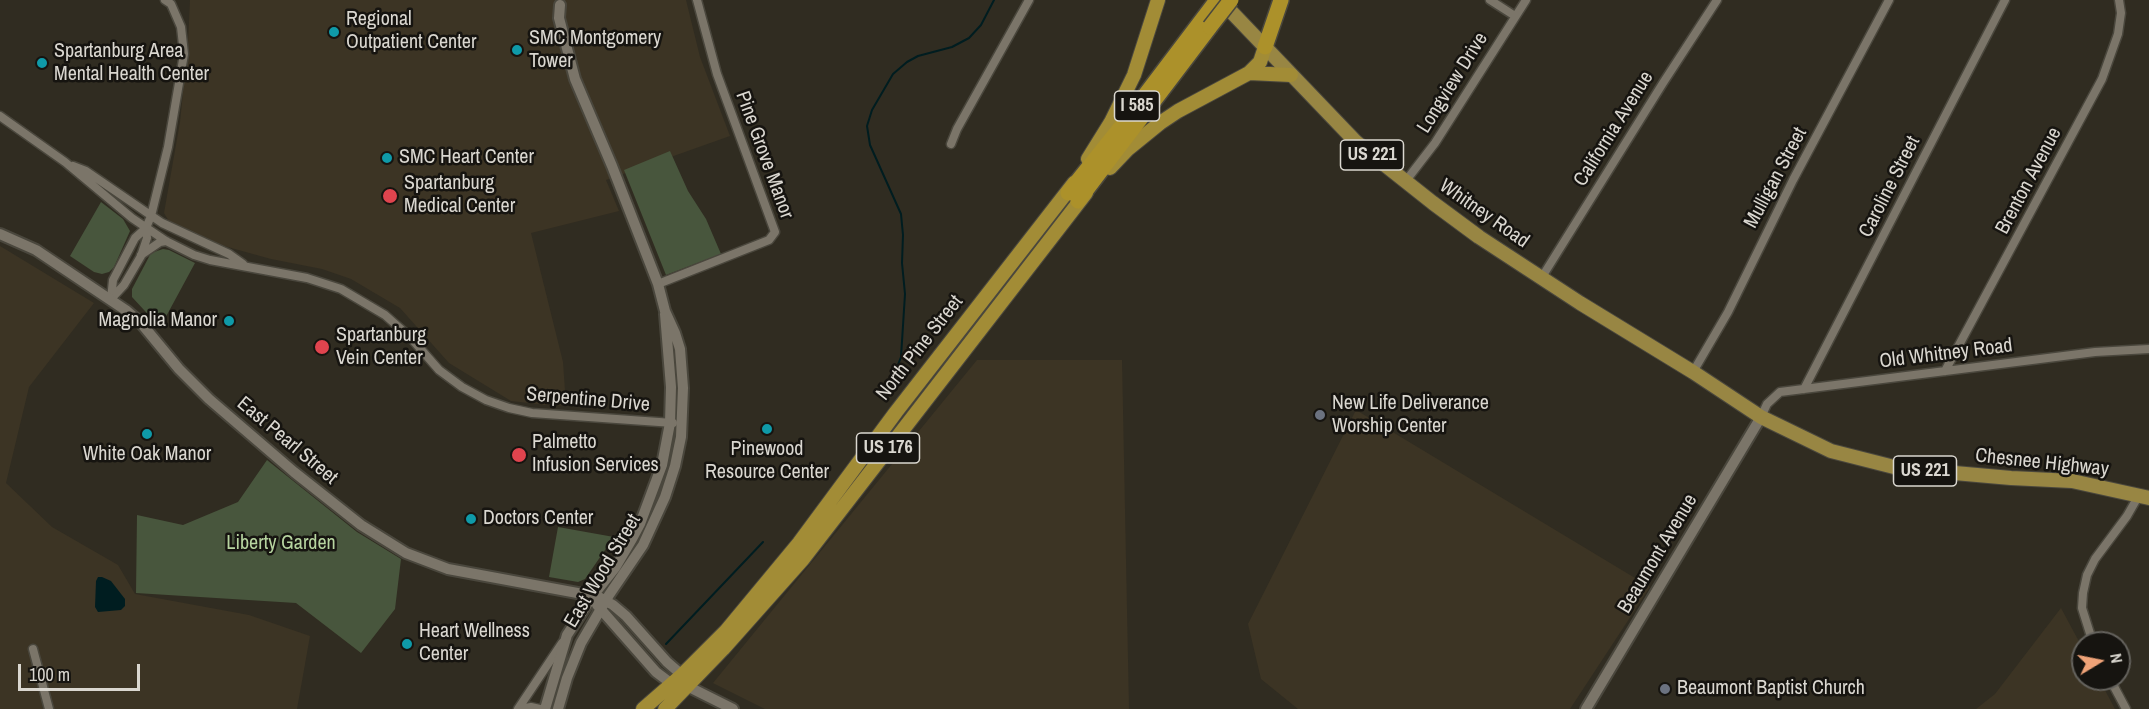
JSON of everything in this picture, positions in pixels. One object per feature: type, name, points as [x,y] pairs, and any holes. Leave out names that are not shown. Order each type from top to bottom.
[{"type":"highway","points":[[1073,197],[1127,91],[1143,51],[1158,0]]},
{"type":"highway","name":"North Pine Street","points":[[643,709],[680,682],[799,543],[898,411],[1073,197],[1207,22],[1218,0]]},
{"type":"highway","name":"North Pine Street","points":[[1207,22],[1232,0]]},
{"type":"highway","points":[[1073,197],[1160,123],[1249,73],[1260,62],[1281,0]]},
{"type":"highway","points":[[1249,73],[1291,75]]},
{"type":"highway","name":"North Pine Street","points":[[665,709],[680,682]]},
{"type":"main road","name":"Whitney Road","points":[[1218,0],[1356,142],[1405,182],[1479,237],[1694,372],[1761,417]]},
{"type":"main road","name":"Chesnee Highway","points":[[1761,417],[1831,451],[1898,468],[2072,481],[2144,497]]},
{"type":"street","points":[[111,299],[113,280],[135,238],[146,228],[151,216],[168,147],[184,54],[181,27],[171,4],[165,0]]},
{"type":"street","name":"Pine Grove Manor","points":[[658,284],[769,240],[775,232],[717,74],[697,0]]},
{"type":"street","points":[[951,144],[957,129],[1029,0]]},
{"type":"street","points":[[1490,0],[1515,16]]},
{"type":"street","name":"Longview Drive","points":[[1405,182],[1435,143],[1526,0]]},
{"type":"street","name":"California Avenue","points":[[1542,277],[1627,139],[1717,0]]},
{"type":"street","name":"Mulligan Street","points":[[1694,372],[1728,312],[1793,180],[1889,0]]},
{"type":"street","name":"Caroline Street","points":[[1804,389],[2005,0]]},
{"type":"street","name":"Brenton Avenue","points":[[1946,371],[2110,63],[2118,34],[2121,13],[2119,0]]},
{"type":"street","name":"East Wood Street","points":[[545,709],[567,635],[592,597],[615,568],[640,524],[662,465],[670,423],[671,387],[665,311],[658,284],[583,95],[581,74],[569,28],[559,3]]},
{"type":"street","points":[[0,116],[65,162]]},
{"type":"street","name":"Serpentine Drive","points":[[65,162],[86,171],[171,229],[229,254],[246,266]]},
{"type":"street","name":"Serpentine Drive","points":[[65,162],[123,212],[194,255],[308,278],[341,289],[356,297],[399,326],[450,379],[473,394],[501,406],[532,413],[682,424]]},
{"type":"street","points":[[111,299],[124,285],[141,256],[147,238],[146,228]]},
{"type":"street","name":"East Pearl Street","points":[[0,234],[36,250],[111,299],[141,323],[179,369],[209,399],[345,513],[394,547],[448,569],[599,597],[626,616],[667,662],[680,682]]},
{"type":"street","points":[[141,256],[166,240]]},
{"type":"street","name":"East Wood Street","points":[[558,709],[573,660],[606,601],[643,545],[658,513],[675,466],[682,424],[683,388],[680,349],[673,326],[665,311]]},
{"type":"street","name":"Old Whitney Road","points":[[1761,417],[1767,404],[1780,392],[2095,352],[2149,349]]},
{"type":"street","name":"Beaumont Avenue","points":[[1586,709],[1761,417]]},
{"type":"street","points":[[2089,631],[2082,608],[2087,575],[2095,559],[2144,497]]},
{"type":"street","points":[[592,597],[600,611],[611,620],[656,672],[733,709]]},
{"type":"street","points":[[519,709],[567,635]]},
{"type":"street","points":[[33,649],[49,709]]},
{"type":"street","points":[[544,669],[552,683]]},
{"type":"street","points":[[2116,691],[2126,709]]},
{"type":"street","points":[[519,709],[531,707],[540,709]]},
{"type":"shaded area","name":"Spartanburg Medical Center","points":[[190,0],[686,0],[700,57],[730,136],[606,180],[619,211],[531,233],[563,362],[566,405],[511,401],[449,363],[400,308],[351,279],[322,269],[271,259],[206,241],[170,223],[164,213],[180,122]]},
{"type":"shaded area","points":[[0,246],[94,303],[29,387],[6,483],[52,527],[118,565],[135,594],[249,615],[310,636],[297,709],[0,709]]},
{"type":"shaded area","points":[[977,360],[1122,360],[1129,709],[765,709],[713,683]]},
{"type":"shaded area","points":[[1356,410],[1650,587],[1570,709],[1298,709],[1261,679],[1248,624]]},
{"type":"shaded area","points":[[2061,608],[2073,631],[2071,631],[2071,691],[2105,691],[2115,709],[1976,709],[1995,694]]},
{"type":"green space","points":[[670,151],[688,191],[706,219],[721,254],[666,275],[624,170]]},
{"type":"green space","points":[[101,202],[123,219],[130,231],[114,267],[102,274],[94,272],[70,256]]},
{"type":"green space","points":[[163,249],[195,263],[162,324],[156,323],[132,297],[132,289],[151,253]]},
{"type":"green space","name":"Liberty Garden","points":[[267,460],[357,532],[401,559],[395,609],[361,653],[296,603],[136,593],[137,515],[183,525],[238,502]]},
{"type":"green space","points":[[558,527],[614,537],[585,579],[578,582],[549,577]]},
{"type":"water","points":[[98,577],[111,581],[125,599],[125,606],[121,610],[98,612],[95,607],[96,581]]},
{"type":"waterway","points":[[890,385],[901,357],[905,294],[902,263],[903,235],[901,214],[870,145],[867,126],[872,110],[893,74],[918,56],[952,47],[969,38],[981,25],[994,0]]},
{"type":"waterway","points":[[666,644],[763,542]]},
{"type":"place","name":"Regional Outpatient Center","points":[[334,32]]},
{"type":"place","name":"SMC Montgomery Tower","points":[[517,50]]},
{"type":"place","name":"Spartanburg Area Mental Health Center","points":[[42,63]]},
{"type":"place","name":"SMC Heart Center","points":[[387,158]]},
{"type":"place","name":"Spartanburg Medical Center","points":[[390,196]]},
{"type":"place","name":"Magnolia Manor","points":[[229,321]]},
{"type":"place","name":"Spartanburg Vein Center","points":[[322,347]]},
{"type":"place","name":"New Life Deliverance Worship Center","points":[[1320,415]]},
{"type":"place","name":"Pinewood Resource Center","points":[[767,429]]},
{"type":"place","name":"White Oak Manor","points":[[147,434]]},
{"type":"place","name":"Palmetto Infusion Services","points":[[519,455]]},
{"type":"place","name":"Doctors Center","points":[[471,519]]},
{"type":"place","name":"Heart Wellness Center","points":[[407,644]]},
{"type":"place","name":"Beaumont Baptist Church","points":[[1665,689]]}]
